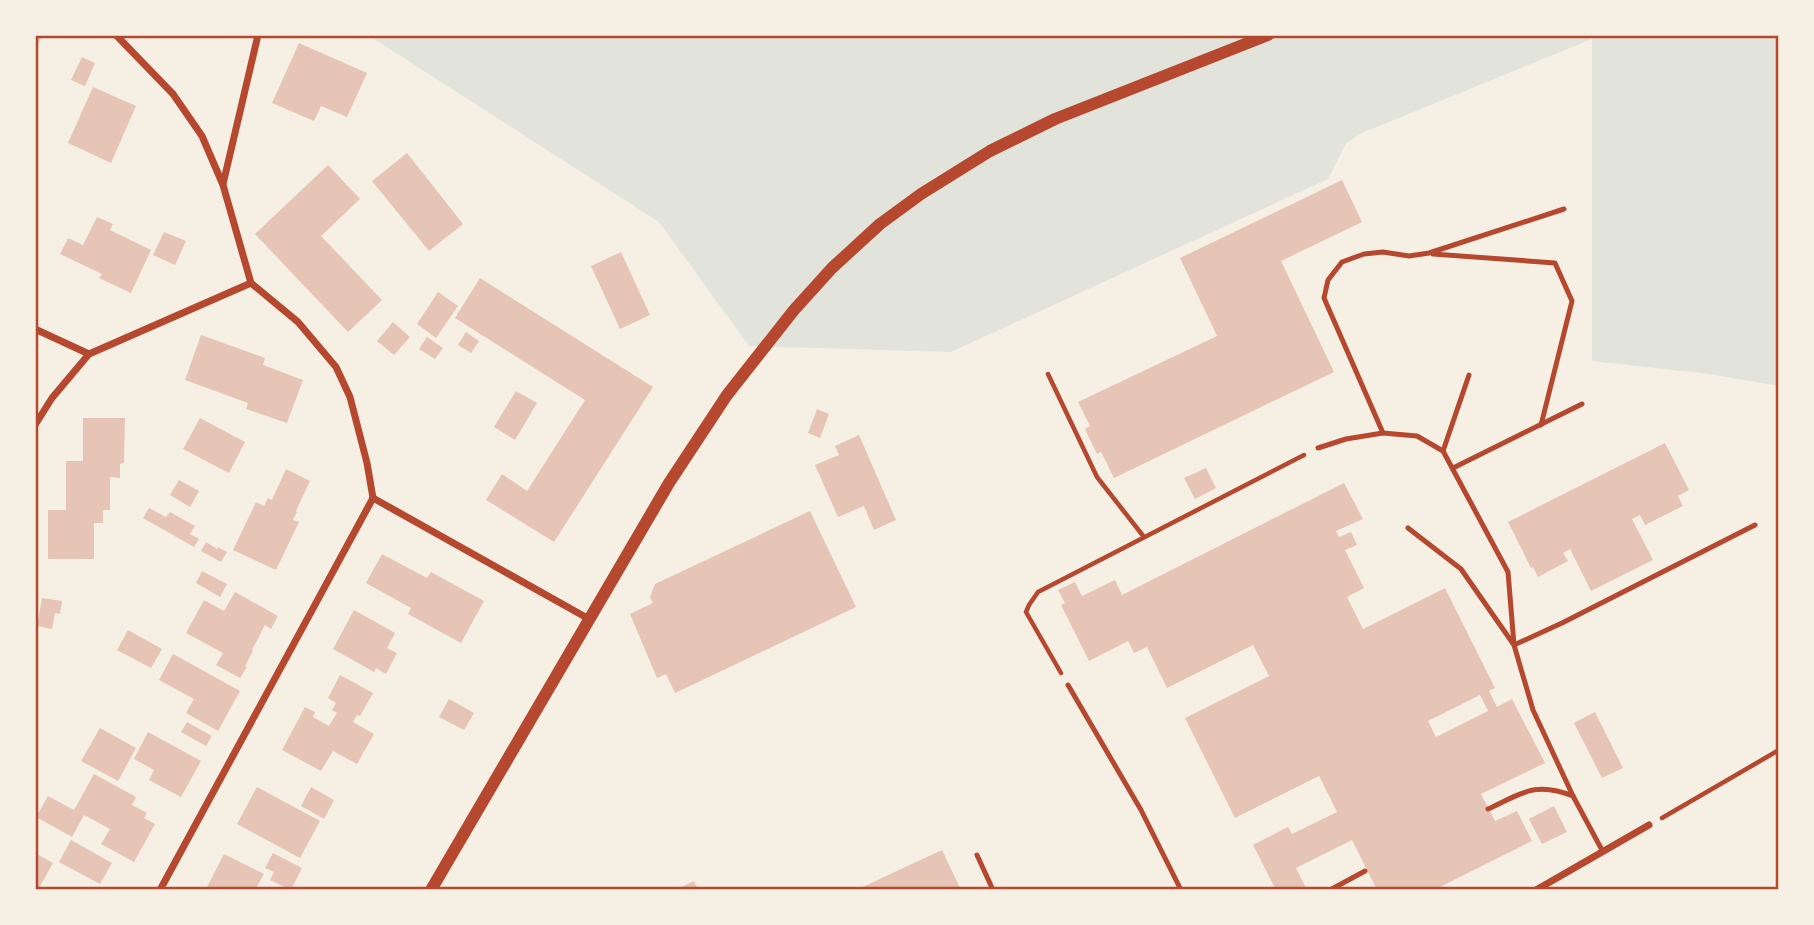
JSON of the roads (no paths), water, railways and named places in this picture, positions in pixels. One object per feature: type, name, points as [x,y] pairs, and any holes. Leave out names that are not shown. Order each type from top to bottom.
[{"type":"street","points":[[116,35],[173,93],[202,136],[223,185],[251,283],[298,322],[336,367],[350,397],[373,498],[160,890]]},
{"type":"street","points":[[223,185],[258,35]]},
{"type":"street","points":[[430,890],[669,483],[727,395],[794,310],[832,268],[880,224],[921,194],[990,151],[1055,119],[1268,35]]},
{"type":"street","points":[[35,425],[52,398],[89,354],[251,283]]},
{"type":"street","points":[[35,329],[89,354]]},
{"type":"street","points":[[373,498],[589,619]]},
{"type":"street","points":[[1536,890],[1649,825]]},
{"type":"lane","points":[[1383,433],[1325,298],[1328,280],[1342,262],[1364,254],[1383,252],[1409,256],[1429,253],[1564,209]]},
{"type":"lane","points":[[1429,253],[1555,263],[1572,301],[1541,425]]},
{"type":"lane","points":[[1443,451],[1469,375]]},
{"type":"lane","points":[[1452,468],[1581,404]]},
{"type":"lane","points":[[1318,449],[1346,439],[1383,433],[1417,436],[1443,451],[1508,572],[1514,645],[1533,710],[1602,852]]},
{"type":"lane","points":[[1514,645],[1755,525]]},
{"type":"lane","points":[[1408,528],[1461,569],[1514,645]]},
{"type":"lane","points":[[1068,685],[1141,810],[1181,890]]},
{"type":"lane","points":[[1488,809],[1524,792],[1542,788],[1556,789],[1573,796]]},
{"type":"lane","points":[[977,855],[993,890]]},
{"type":"lane","points":[[1330,890],[1365,872]]}]
